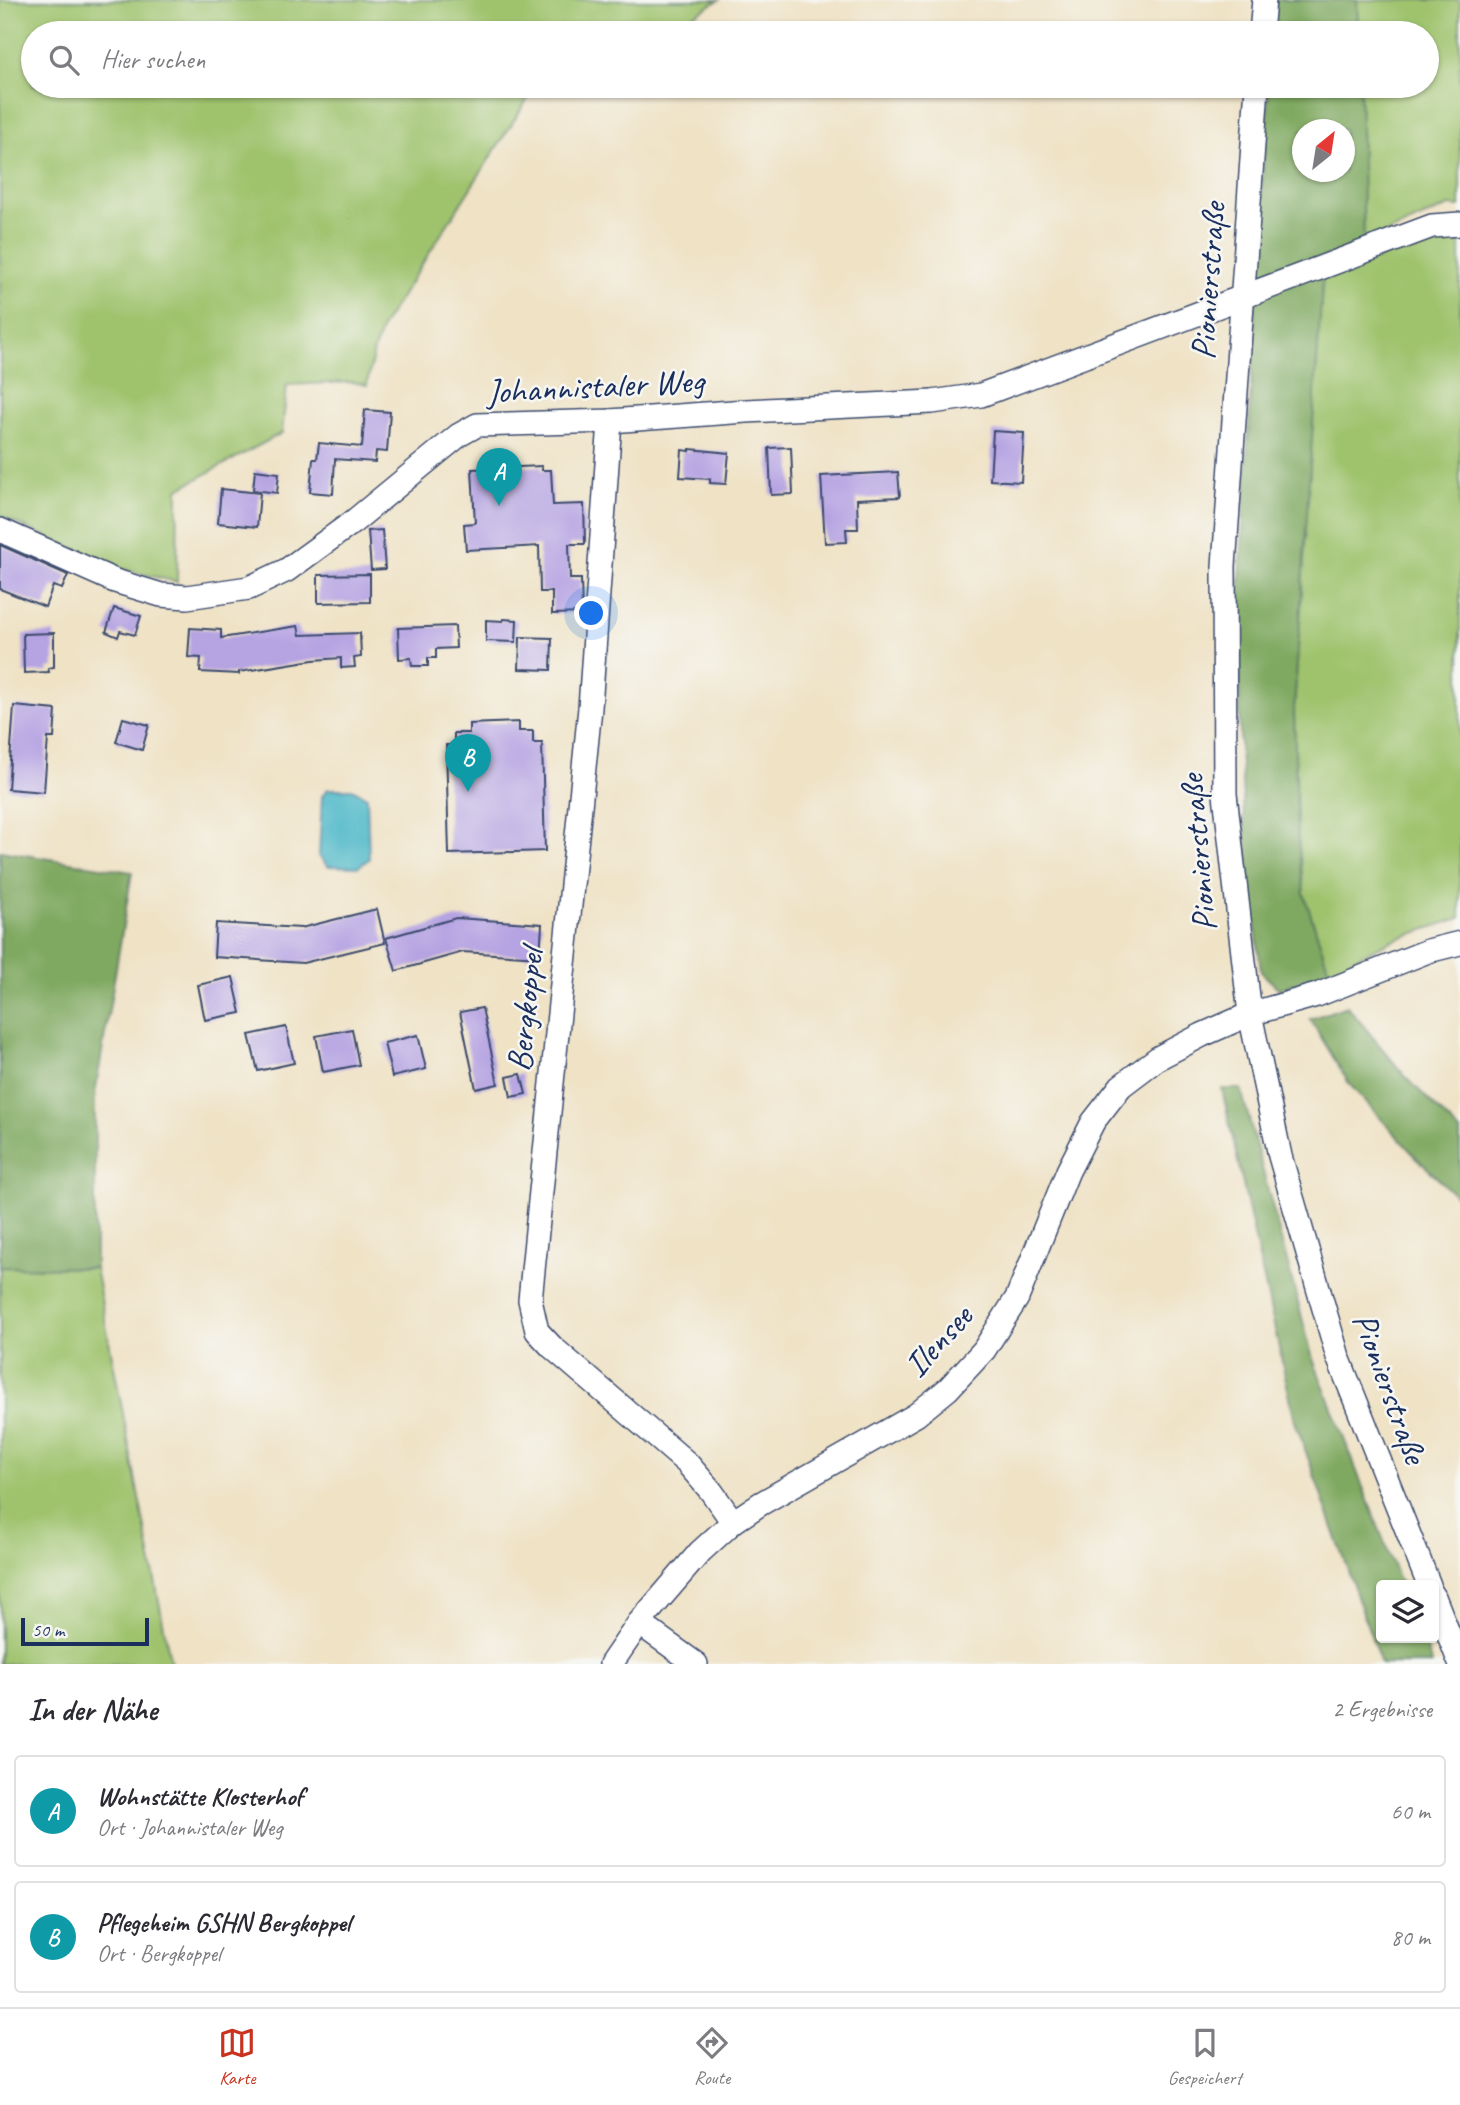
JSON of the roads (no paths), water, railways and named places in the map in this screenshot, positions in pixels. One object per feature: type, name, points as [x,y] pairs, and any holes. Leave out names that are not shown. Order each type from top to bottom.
[{"type":"street","points":[[1262,21],[1264,0]]},
{"type":"street","name":"Pionierstraße","points":[[1256,98],[1224,566],[1224,794],[1250,1014],[1280,1156],[1338,1357],[1427,1580]]},
{"type":"street","name":"Johannistaler Weg","points":[[0,530],[127,585],[161,595],[187,597],[249,588],[287,570],[353,522],[459,435],[477,425],[610,421],[932,402],[981,395],[1432,226],[1460,224]]},
{"type":"street","name":"Bergkoppel","points":[[610,421],[590,708],[530,1300],[537,1331],[552,1347],[687,1463],[733,1522]]},
{"type":"street","name":"Ilensee","points":[[611,1664],[639,1623],[700,1552],[733,1522],[916,1415],[948,1389],[984,1350],[1017,1298],[1068,1171],[1093,1122],[1121,1086],[1158,1058],[1250,1014],[1317,995],[1428,951],[1460,943]]},
{"type":"street","points":[[1439,1610],[1460,1663]]},
{"type":"street","points":[[639,1623],[696,1664]]},
{"type":"water","points":[[328,789],[352,789],[367,797],[369,859],[358,867],[328,866],[319,856],[322,796]]},
{"type":"place","name":"Wohnstätte Klosterhof","points":[[499,506]]},
{"type":"place","name":"Pflegeheim GSHN Bergkoppel","points":[[468,792]]}]
